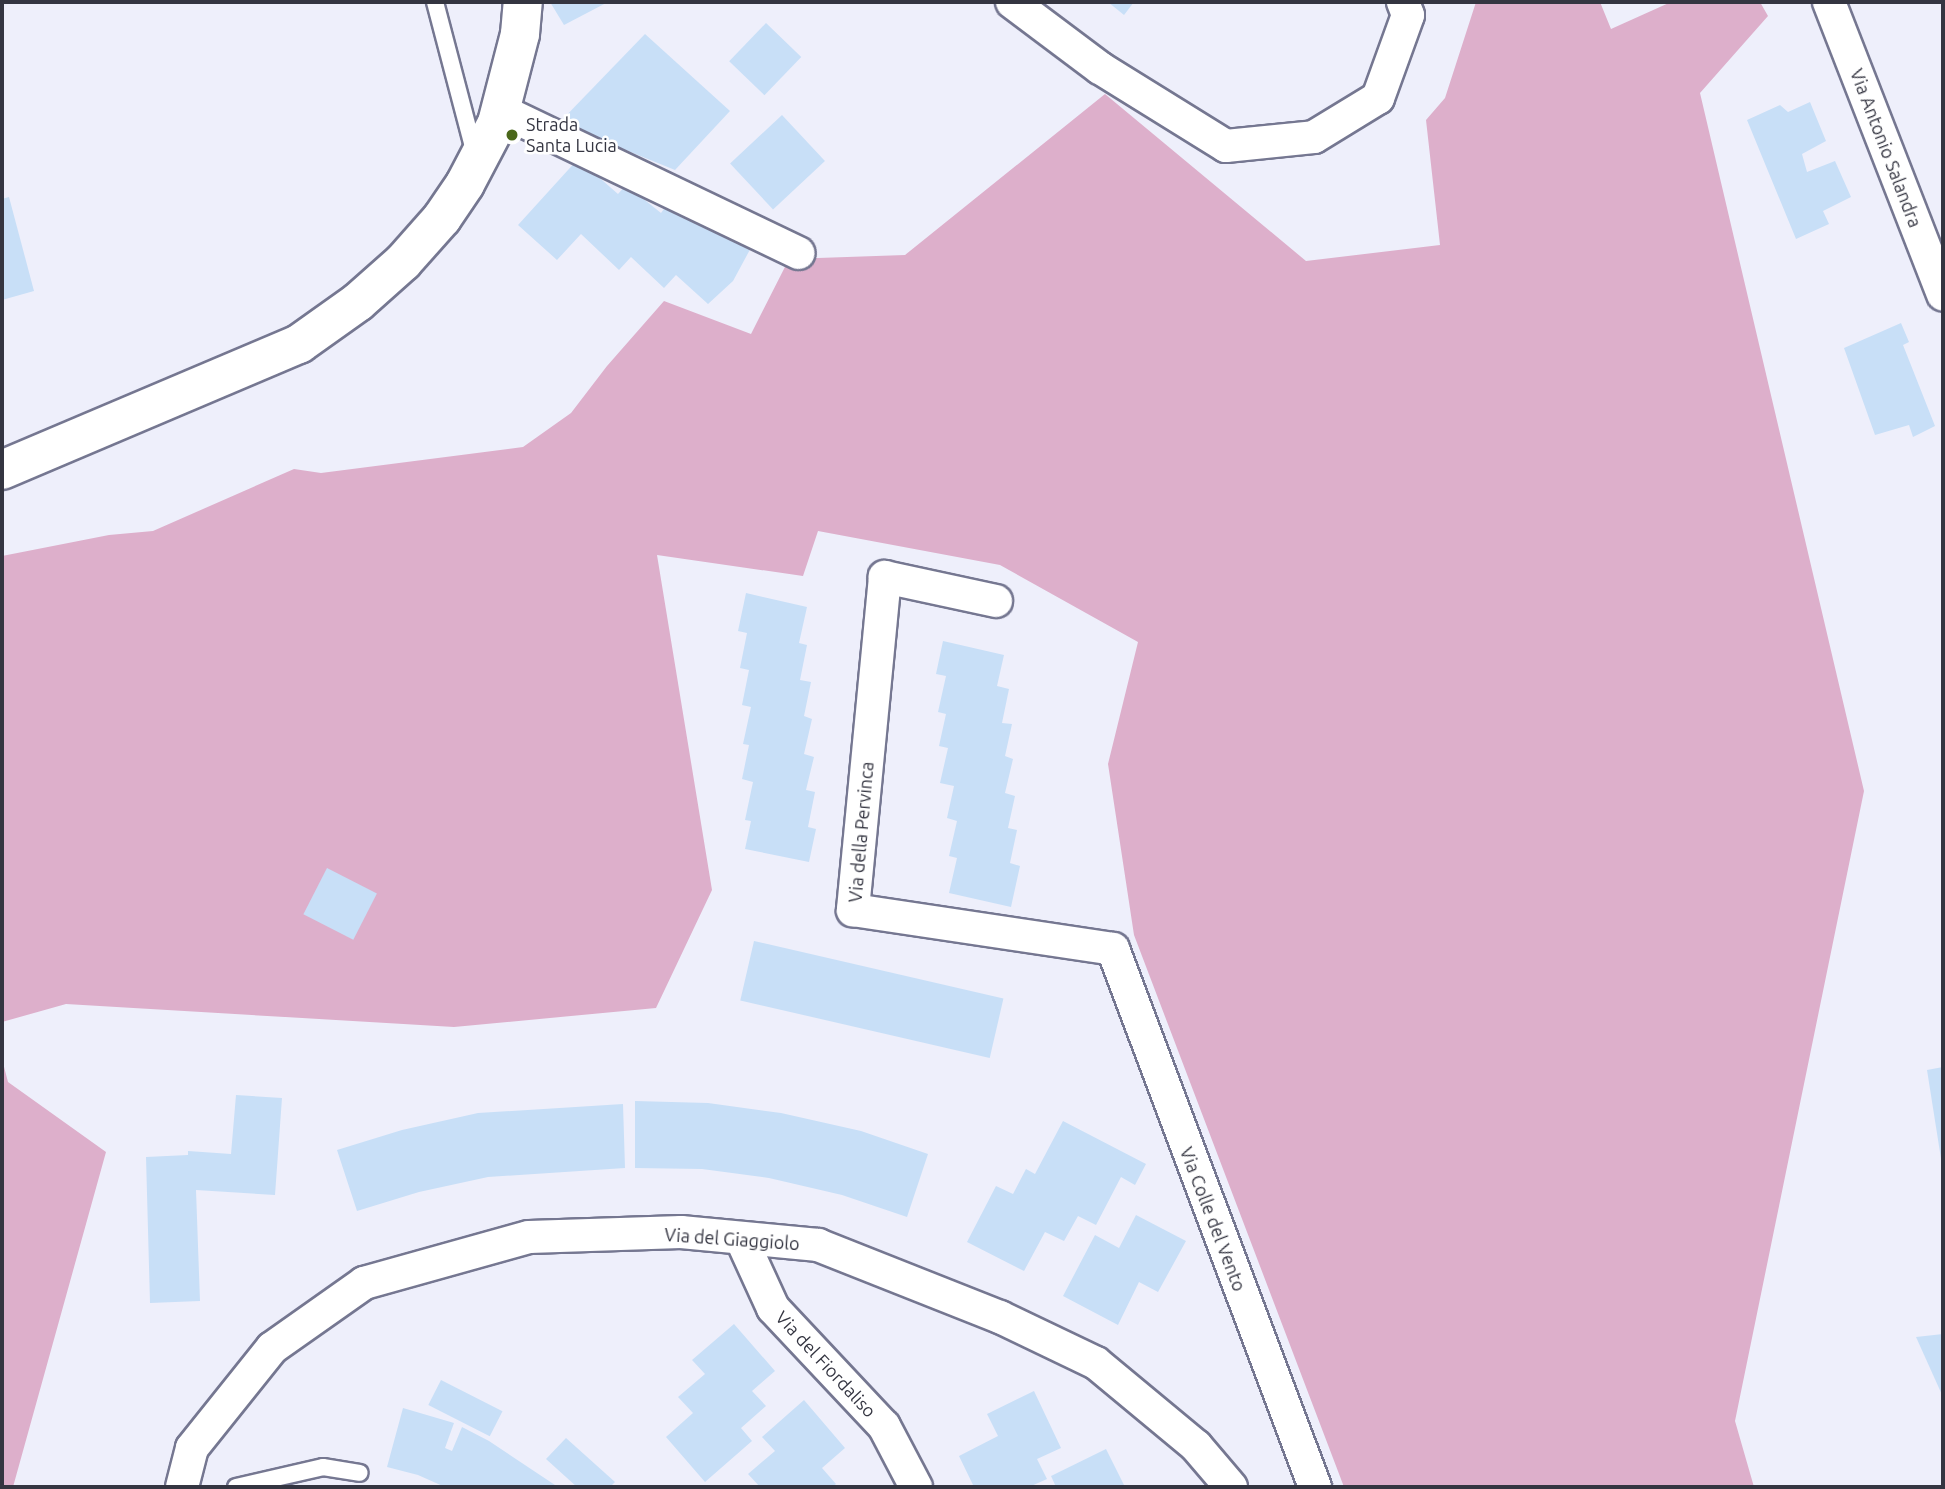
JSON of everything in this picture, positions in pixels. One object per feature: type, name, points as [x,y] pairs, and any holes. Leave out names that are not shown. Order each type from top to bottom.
[{"type":"street","points":[[2,470],[299,344],[358,302],[403,262],[442,218],[476,162],[500,110],[520,34],[523,2]]},
{"type":"street","points":[[1012,2],[1100,68],[1226,146],[1314,137],[1378,98],[1408,15],[1403,2]]},
{"type":"street","name":"Via Antonio Salandra","points":[[1829,2],[1943,295]]},
{"type":"street","points":[[500,110],[800,253]]},
{"type":"street","name":"Via della Pervinca","points":[[996,601],[885,577],[853,910],[1113,949]]},
{"type":"street","name":"Via Colle del Vento","points":[[1113,949],[1129,1000],[1315,1487]]},
{"type":"street","name":"Via del Giaggiolo","points":[[182,1487],[192,1448],[272,1348],[364,1283],[529,1237],[681,1232],[818,1245],[1000,1317],[1096,1363],[1196,1446],[1231,1487]]},
{"type":"street","name":"Via del Fiordaliso","points":[[741,1238],[773,1308],[884,1426],[916,1487]]},
{"type":"lane","points":[[435,2],[476,162]]},
{"type":"lane","points":[[236,1487],[323,1467],[360,1473]]},
{"type":"shaded area","points":[[1476,2],[1600,2],[1611,29],[1671,2],[1760,2],[1768,16],[1700,93],[1864,791],[1735,1421],[1754,1487],[1344,1487],[1134,935],[1108,764],[1138,642],[1000,565],[818,531],[803,576],[657,555],[712,890],[656,1008],[454,1027],[66,1004],[2,1022],[2,556],[109,535],[153,531],[294,469],[321,473],[523,447],[571,413],[607,366],[664,301],[751,334],[789,259],[905,255],[1105,94],[1306,261],[1440,245],[1426,120],[1445,98]]},
{"type":"shaded area","points":[[2,1059],[8,1082],[106,1152],[13,1487],[2,1487]]},
{"type":"building","points":[[550,2],[608,2],[564,25]]},
{"type":"building","points":[[1108,2],[1134,2],[1124,15]]},
{"type":"building","points":[[766,23],[801,57],[764,95],[729,61]]},
{"type":"building","points":[[645,34],[730,111],[675,170],[559,123]]},
{"type":"building","points":[[1810,102],[1826,141],[1802,154],[1807,172],[1835,161],[1851,197],[1823,211],[1829,224],[1796,239],[1747,120],[1780,105],[1788,112]]},
{"type":"building","points":[[782,115],[825,161],[773,209],[730,163]]},
{"type":"building","points":[[578,159],[618,194],[626,185],[661,213],[669,202],[753,244],[733,281],[708,304],[676,275],[664,288],[631,257],[619,270],[581,234],[557,260],[518,225]]},
{"type":"building","points":[[9,197],[34,291],[2,300],[2,199]]},
{"type":"building","points":[[1901,323],[1909,342],[1903,345],[1935,426],[1913,437],[1909,425],[1875,435],[1844,348]]},
{"type":"building","points":[[746,593],[807,607],[799,643],[807,645],[800,680],[811,682],[804,716],[812,719],[804,754],[814,757],[806,790],[815,792],[808,827],[816,829],[809,862],[745,849],[751,821],[745,820],[753,782],[742,779],[749,745],[743,744],[751,707],[742,705],[749,670],[740,668],[747,633],[738,631]]},
{"type":"building","points":[[943,641],[1004,655],[997,686],[1009,689],[1002,723],[1012,724],[1005,756],[1013,759],[1005,793],[1015,796],[1008,828],[1017,830],[1010,863],[1020,866],[1011,907],[949,893],[957,858],[949,856],[957,821],[947,818],[954,786],[940,783],[948,748],[939,746],[946,714],[938,712],[946,676],[936,674]]},
{"type":"building","points":[[327,868],[377,893],[353,940],[303,914]]},
{"type":"building","points":[[754,941],[1003,999],[990,1058],[740,1000]]},
{"type":"building","points":[[1943,1067],[1943,1165],[1942,1165],[1927,1070]]},
{"type":"building","points":[[236,1095],[282,1098],[275,1195],[196,1190],[200,1301],[150,1303],[146,1157],[188,1155],[188,1151],[231,1154]]},
{"type":"building","points":[[635,1101],[708,1103],[781,1113],[861,1131],[928,1154],[907,1217],[842,1195],[769,1178],[702,1169],[635,1168]]},
{"type":"building","points":[[623,1104],[625,1168],[488,1177],[419,1192],[357,1211],[337,1150],[402,1130],[478,1113]]},
{"type":"building","points":[[1063,1121],[1146,1164],[1135,1185],[1121,1177],[1096,1225],[1078,1216],[1064,1241],[1045,1232],[1024,1271],[967,1242],[996,1186],[1013,1194],[1026,1169],[1035,1174]]},
{"type":"building","points":[[1136,1215],[1186,1241],[1158,1292],[1139,1282],[1118,1325],[1063,1296],[1095,1235],[1119,1248]]},
{"type":"building","points":[[734,1324],[775,1371],[752,1391],[766,1406],[741,1428],[752,1441],[705,1482],[666,1437],[693,1413],[678,1397],[705,1374],[692,1360]]},
{"type":"building","points":[[1943,1334],[1943,1397],[1916,1337]]},
{"type":"building","points":[[441,1380],[502,1411],[490,1436],[428,1405]]},
{"type":"building","points":[[1034,1391],[1061,1448],[1037,1459],[1047,1479],[1029,1487],[974,1487],[959,1456],[998,1436],[987,1414]]},
{"type":"building","points":[[804,1400],[845,1448],[822,1468],[836,1484],[832,1487],[760,1487],[748,1474],[775,1451],[762,1437]]},
{"type":"building","points":[[403,1408],[454,1423],[445,1448],[452,1451],[462,1427],[489,1441],[558,1487],[445,1487],[418,1475],[387,1467]]},
{"type":"building","points":[[566,1438],[615,1482],[610,1487],[577,1487],[546,1459]]},
{"type":"building","points":[[1106,1449],[1125,1487],[1056,1487],[1051,1476]]},
{"type":"place","name":"Strada Santa Lucia","points":[[512,135]]}]
